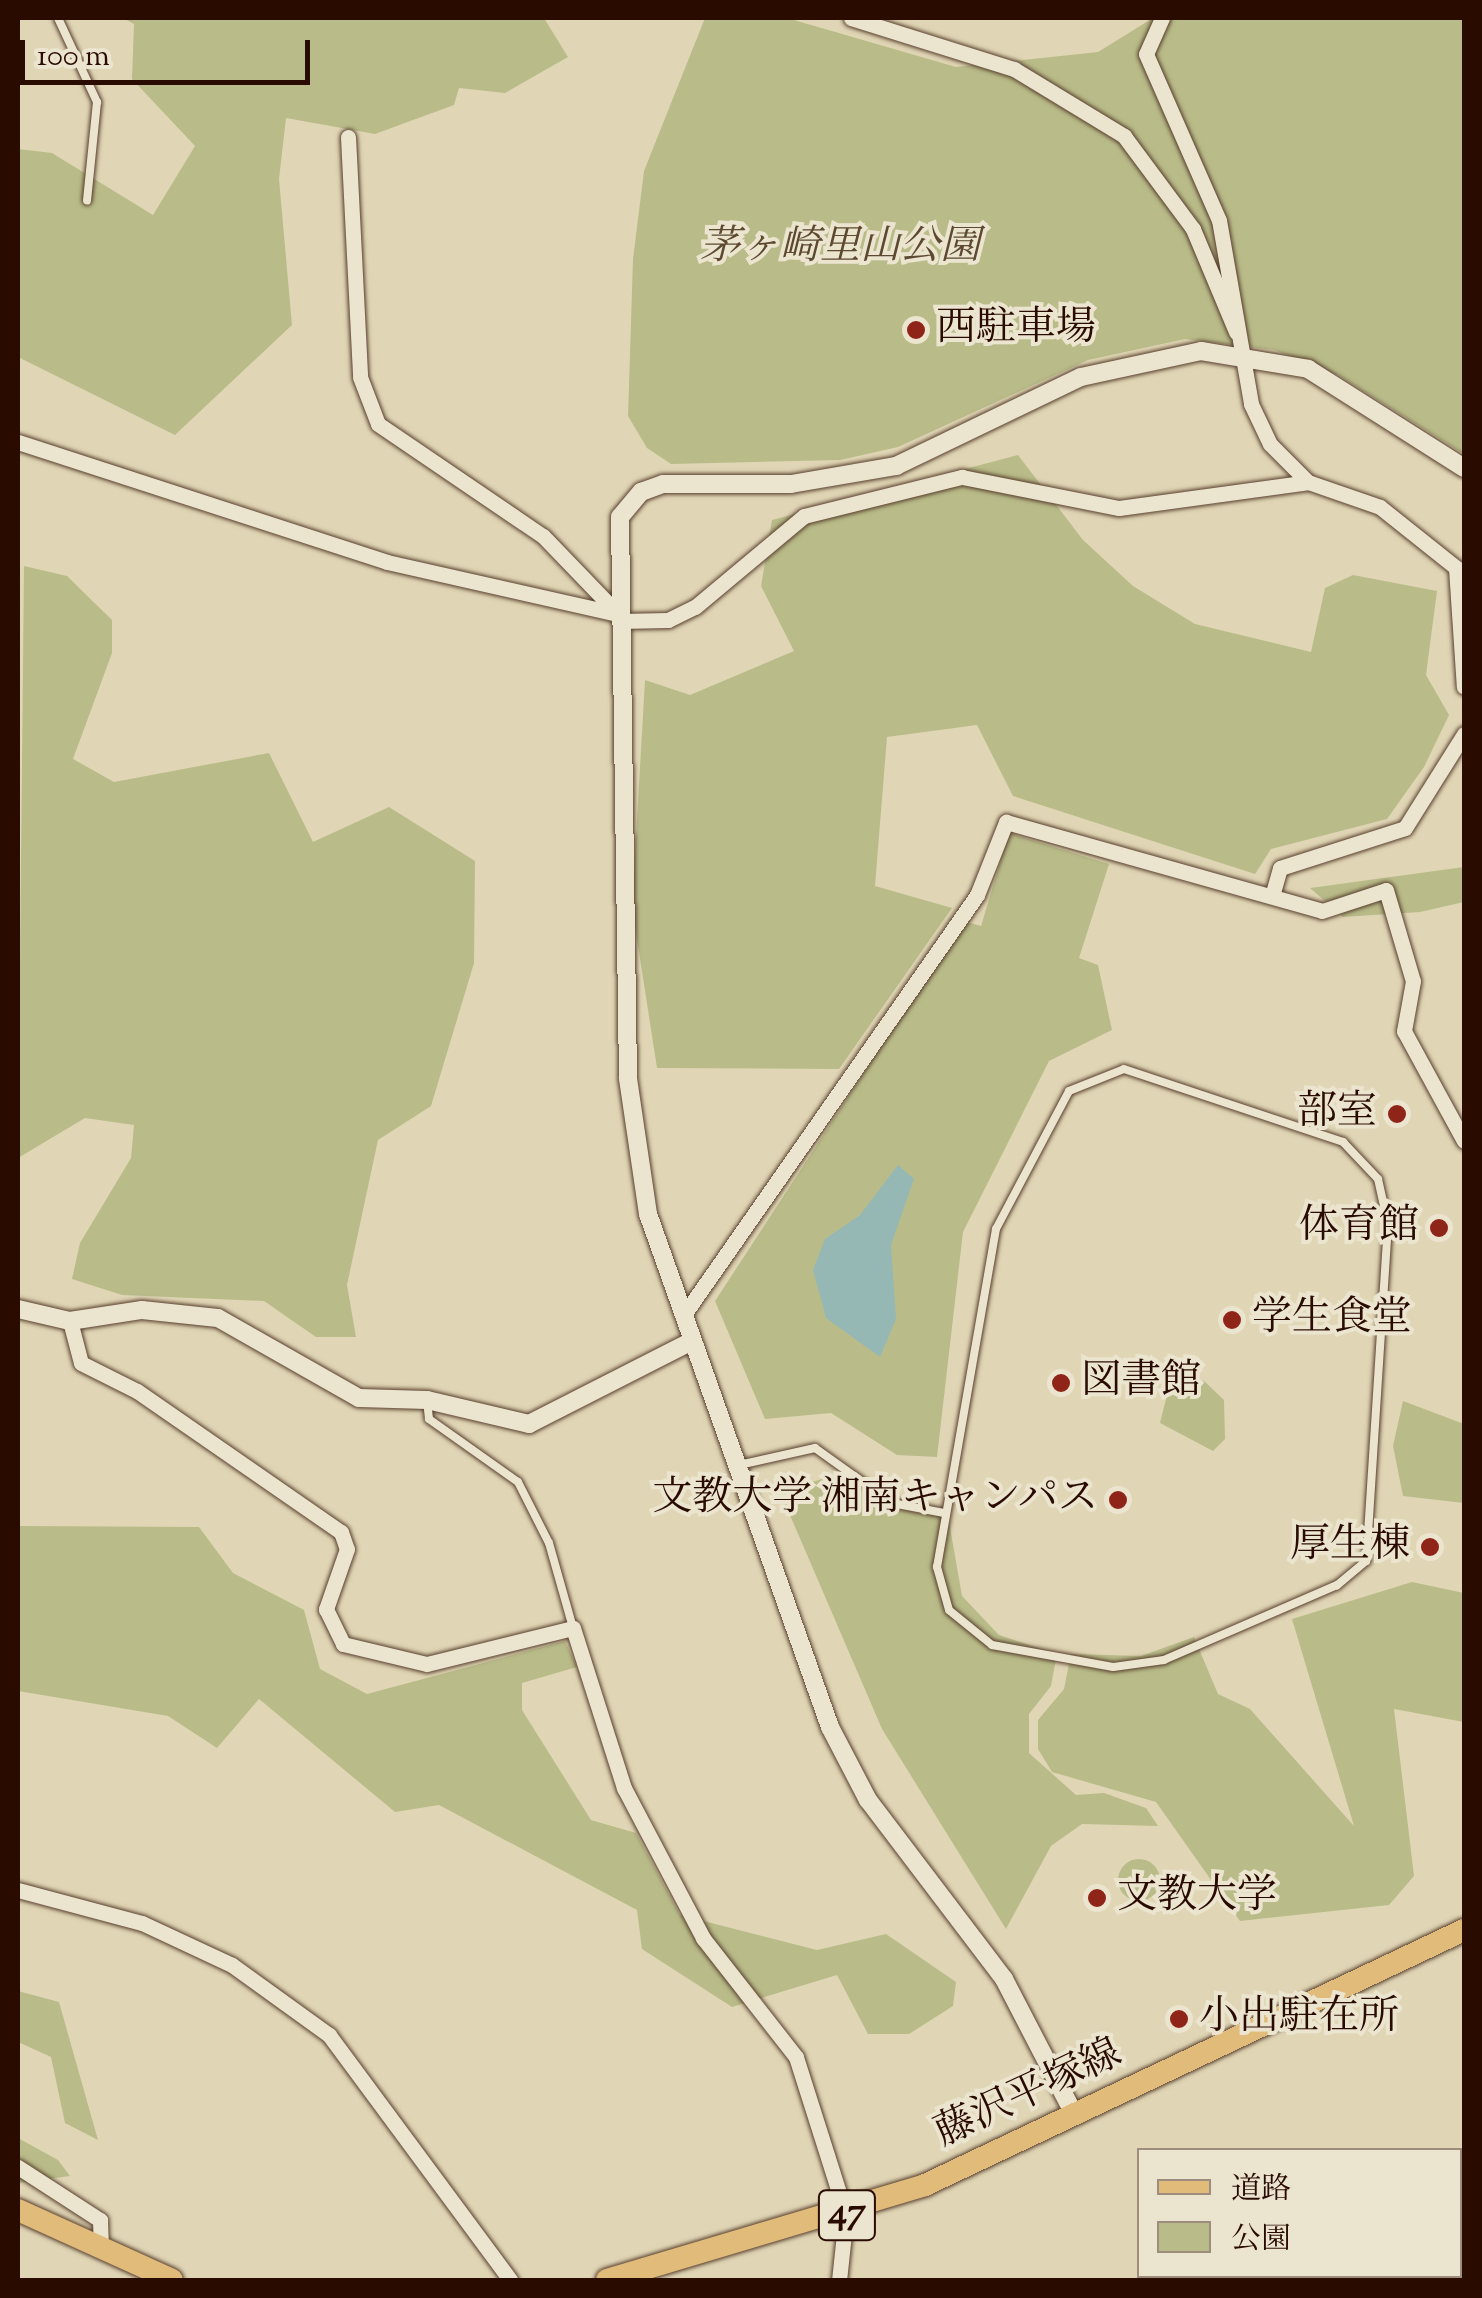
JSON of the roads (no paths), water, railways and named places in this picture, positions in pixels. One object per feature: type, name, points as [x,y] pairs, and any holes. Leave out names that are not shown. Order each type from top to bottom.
[{"type":"main road","name":"藤沢平塚線","points":[[607,2280],[846,2215],[1074,2114],[1464,1930]]},
{"type":"main road","points":[[18,2210],[172,2280]]},
{"type":"street","points":[[852,18],[1014,69],[1124,136],[1193,228],[1236,332],[1238,352],[1270,444],[1308,482],[1380,507],[1460,571],[1464,687]]},
{"type":"street","points":[[1162,18],[1146,54],[1219,220],[1241,309],[1236,332]]},
{"type":"street","points":[[348,137],[360,377],[378,424],[543,536],[619,618]]},
{"type":"street","points":[[1074,2114],[1004,1979],[850,1768],[735,1466],[683,1316],[634,1146],[619,618],[620,517],[641,492],[861,474],[934,450],[1121,362],[1238,352],[1347,388],[1464,468]]},
{"type":"street","points":[[18,442],[387,562],[619,618],[668,620],[695,607],[804,516],[962,478],[1118,508],[1308,482]]},
{"type":"street","points":[[1272,896],[1280,868],[1405,828],[1464,734]]},
{"type":"street","points":[[683,1316],[977,895],[999,826],[1322,911],[1386,890],[1413,980],[1404,1031],[1464,1142]]},
{"type":"street","points":[[18,1309],[70,1320],[142,1310],[218,1318],[359,1398],[427,1400],[529,1424],[692,1341]]},
{"type":"street","points":[[70,1320],[80,1363],[137,1390],[341,1532],[347,1549],[326,1609],[343,1644],[427,1664],[574,1628],[619,1778],[703,1938],[796,2057],[846,2215],[839,2280]]},
{"type":"street","points":[[18,1890],[142,1922],[232,1965],[329,2035],[510,2280]]},
{"type":"street","points":[[18,2167],[100,2220],[100,2244]]},
{"type":"lane","points":[[58,18],[97,102],[88,200]]},
{"type":"lane","points":[[1102,1072],[1144,1074],[1319,1132],[1362,1158],[1378,1178],[1388,1224],[1372,1543],[1352,1576],[1164,1660],[1113,1667],[1016,1651],[966,1630],[938,1588],[944,1513],[987,1252],[1075,1085],[1102,1072]]},
{"type":"lane","points":[[427,1400],[429,1420],[518,1482],[549,1543],[574,1628]]},
{"type":"lane","points":[[735,1466],[815,1448],[892,1503],[944,1513]]},
{"type":"water","points":[[898,1165],[914,1179],[891,1245],[896,1319],[880,1357],[826,1318],[813,1270],[825,1239],[860,1215]]},
{"type":"place","name":"西駐車場","points":[[916,330]]},
{"type":"place","name":"部室","points":[[1397,1114]]},
{"type":"place","name":"体育館","points":[[1439,1228]]},
{"type":"place","name":"学生食堂","points":[[1232,1320]]},
{"type":"place","name":"図書館","points":[[1061,1383]]},
{"type":"place","name":"文教大学 湘南キャンパス","points":[[1118,1500]]},
{"type":"place","name":"厚生棟","points":[[1430,1547]]},
{"type":"place","name":"文教大学","points":[[1097,1898]]},
{"type":"place","name":"小出駐在所","points":[[1179,2019]]},
{"type":"park label","name":"茅ヶ崎里山公園","points":[[840,249]]}]
